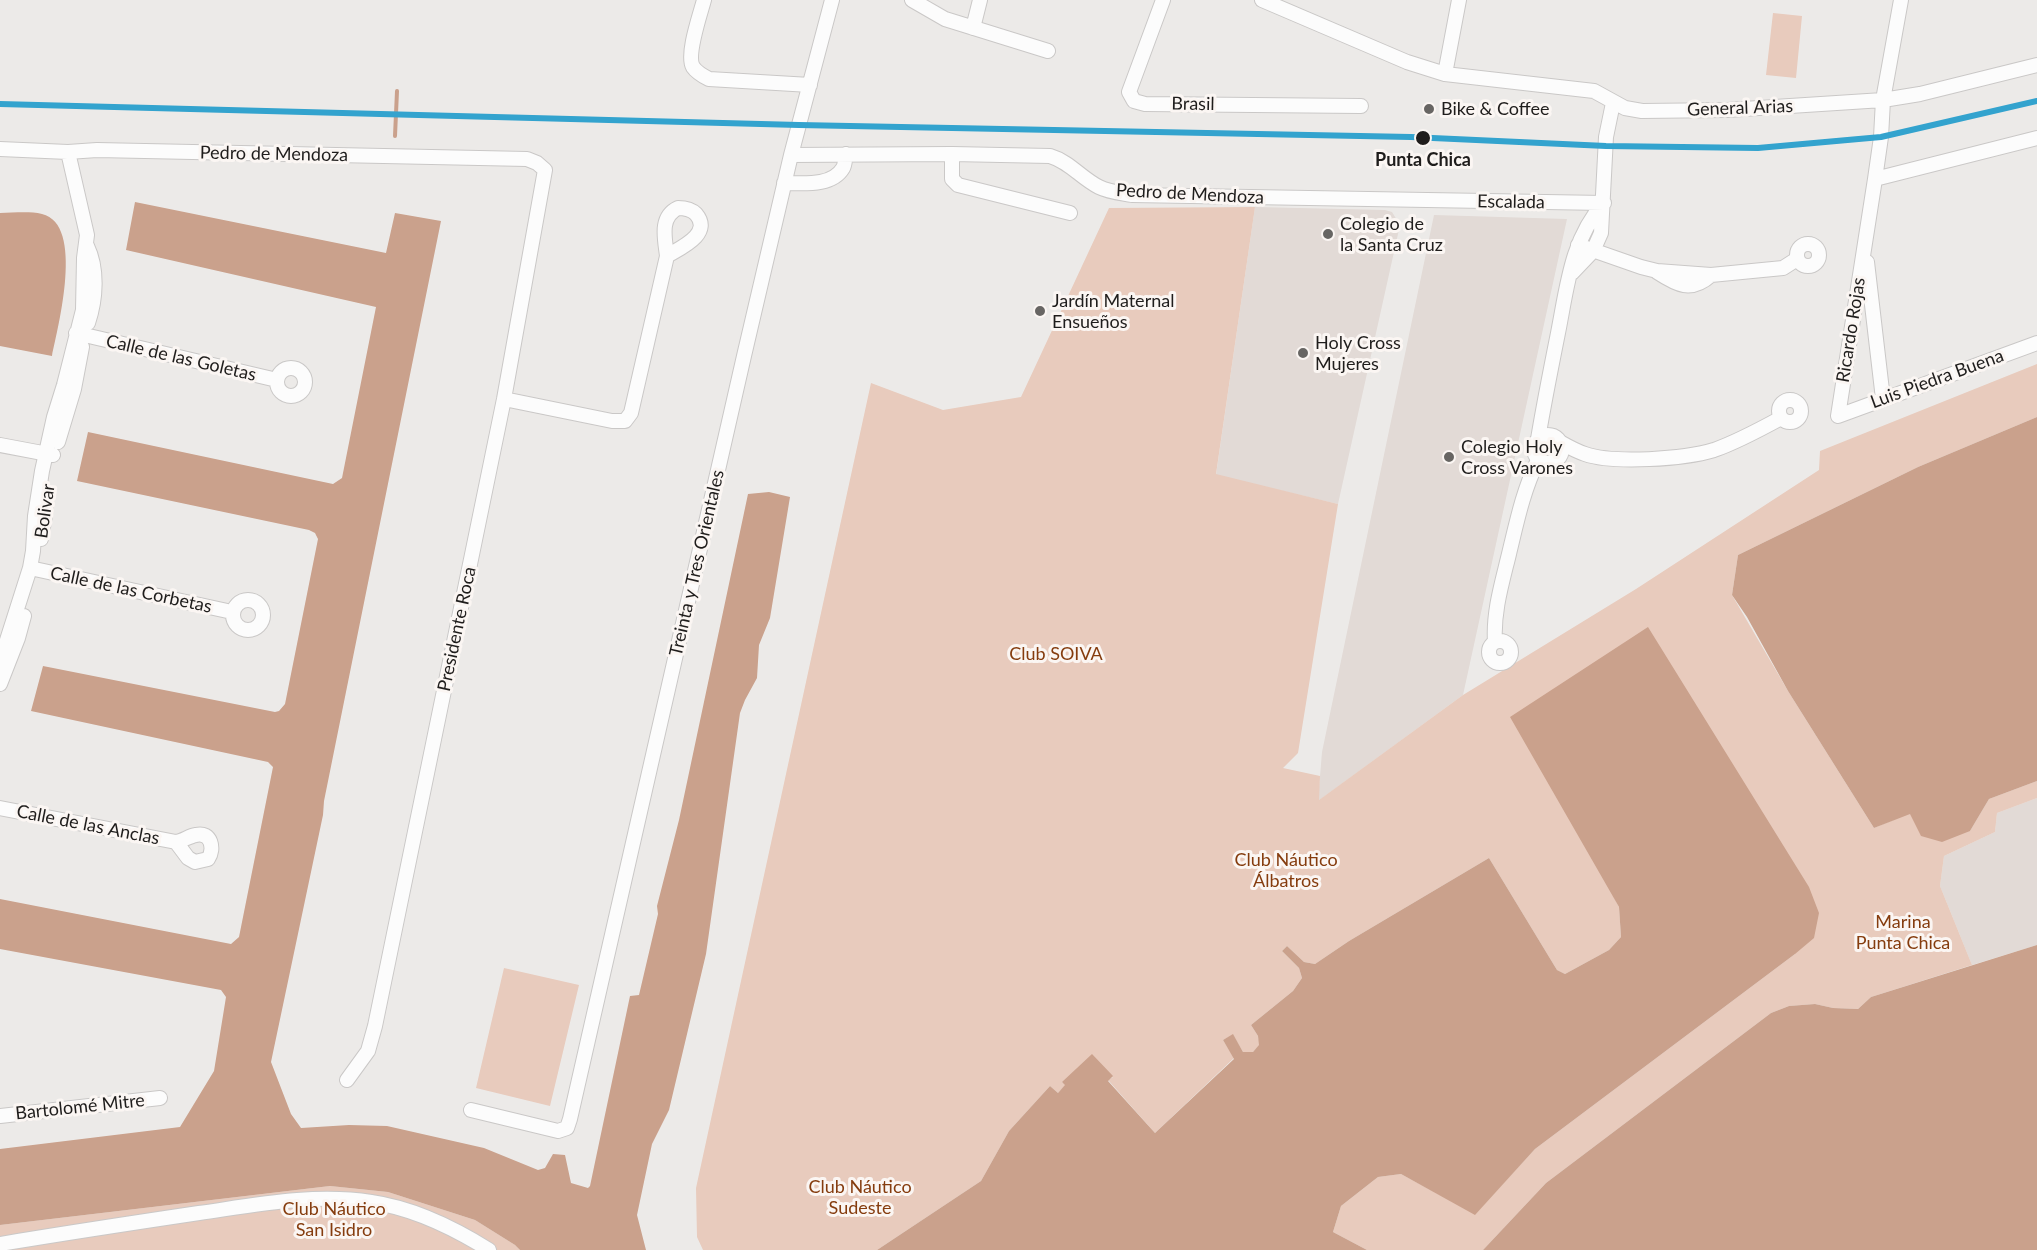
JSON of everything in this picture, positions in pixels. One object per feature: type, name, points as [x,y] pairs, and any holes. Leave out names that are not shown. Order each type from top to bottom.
[{"type":"street","points":[[704,0],[690,55],[692,66],[698,74],[709,80],[775,81],[810,85]]},
{"type":"street","points":[[912,0],[945,19],[1048,51]]},
{"type":"street","points":[[973,28],[980,0]]},
{"type":"street","name":"Brasil","points":[[1163,0],[1129,92],[1134,101],[1145,104],[1361,106]]},
{"type":"street","name":"General Arias","points":[[1262,0],[1407,62],[1445,74],[1594,91],[1613,103],[1642,111],[1717,110],[1883,100],[1920,94],[2037,65]]},
{"type":"street","points":[[1445,74],[1460,0]]},
{"type":"street","name":"Ricardo Rojas","points":[[1838,416],[1881,137],[1883,100],[1901,0]]},
{"type":"street","name":"Treinta y Tres Orientales","points":[[471,1110],[558,1131],[567,1128],[784,183],[835,1]]},
{"type":"street","points":[[1570,275],[1593,251],[1601,233],[1606,137],[1613,103]]},
{"type":"street","points":[[1875,179],[2037,138]]},
{"type":"street","name":"Pedro de Mendoza","points":[[0,149],[527,159],[537,163],[545,170]]},
{"type":"street","name":"Bolivar","points":[[0,684],[18,638],[34,568],[45,516],[50,455],[74,389],[83,310],[87,235],[68,152]]},
{"type":"street","points":[[784,183],[814,183],[833,177],[843,168],[846,154]]},
{"type":"street","points":[[952,154],[952,179],[958,185],[1070,213]]},
{"type":"street","name":"Pedro de Mendoza","points":[[791,155],[1050,156],[1061,159],[1097,186],[1113,192],[1132,195],[1418,200]]},
{"type":"street","name":"Presidente Roca","points":[[347,1080],[368,1051],[375,1026],[504,399],[545,170]]},
{"type":"street","name":"Escalada","points":[[1418,200],[1604,203]]},
{"type":"street","points":[[1538,460],[1534,447],[1538,439],[1570,275],[1584,230],[1592,216],[1604,203]]},
{"type":"street","points":[[1578,245],[1657,271],[1711,274],[1783,268],[1797,258]]},
{"type":"street","name":"Ricardo Rojas","points":[[1865,245],[1883,399]]},
{"type":"street","points":[[504,399],[612,421],[624,421],[631,412],[667,256]]},
{"type":"street","name":"Calle de las Goletas","points":[[80,334],[277,380]]},
{"type":"street","name":"Luis Piedra Buena","points":[[1838,416],[2037,343]]},
{"type":"street","points":[[1538,460],[1551,463],[1558,458],[1562,450],[1545,421],[1543,409]]},
{"type":"street","points":[[1538,439],[1547,435],[1585,454],[1609,459],[1682,456],[1711,450],[1743,438],[1781,418]]},
{"type":"street","points":[[0,445],[50,455]]},
{"type":"street","points":[[1495,642],[1494,623],[1504,573],[1526,484],[1538,460]]},
{"type":"street","name":"Bolivar","points":[[0,662],[34,568]]},
{"type":"street","name":"Calle de las Corbetas","points":[[34,568],[232,612]]},
{"type":"street","name":"Calle de las Anclas","points":[[0,808],[176,842],[190,837]]},
{"type":"street","points":[[185,854],[191,860],[200,862],[208,859],[212,852],[211,842],[204,835],[190,837]]},
{"type":"street","name":"Calle de las Anclas","points":[[185,854],[185,845],[190,837]]},
{"type":"street","name":"Calle de las Anclas","points":[[176,842],[185,854]]},
{"type":"street","name":"Bartolomé Mitre","points":[[0,1116],[160,1098]]},
{"type":"street","points":[[0,1244],[254,1205],[317,1199],[356,1200],[387,1205],[449,1227],[489,1250]]},
{"type":"shaded area","points":[[135,202],[386,253],[395,213],[441,221],[323,815],[271,1062],[291,1114],[301,1128],[349,1125],[387,1126],[484,1148],[538,1170],[545,1168],[553,1154],[565,1155],[571,1183],[588,1188],[590,1186],[630,996],[639,995],[658,914],[657,906],[679,820],[748,494],[769,492],[790,497],[770,618],[759,645],[757,678],[740,713],[706,954],[669,1110],[652,1144],[637,1215],[646,1250],[520,1250],[475,1220],[388,1192],[330,1186],[0,1225],[0,1149],[180,1127],[214,1071],[226,997],[221,990],[0,949],[0,899],[231,944],[239,937],[273,767],[268,762],[31,711],[43,666],[279,711],[285,704],[318,539],[315,533],[309,530],[77,481],[88,432],[333,484],[342,478],[376,307],[126,250]]},
{"type":"shaded area","name":"Holy Cross Mujeres","points":[[1255,207],[1385,210],[1392,212],[1400,225],[1338,504],[1216,475]]},
{"type":"shaded area","points":[[0,213],[42,214],[55,222],[63,236],[66,256],[63,301],[52,356],[0,346]]},
{"type":"shaded area","name":"Colegio Holy Cross Varones","points":[[1434,215],[1567,219],[1463,695],[1318,801],[1322,752]]},
{"type":"shaded area","points":[[2037,417],[2037,781],[1989,799],[1970,831],[1942,842],[1921,836],[1910,814],[1874,828],[1788,691],[1747,617],[1732,595],[1738,555],[1918,467]]},
{"type":"shaded area","points":[[1648,627],[1809,887],[1819,913],[1814,938],[1535,1149],[1475,1215],[1401,1174],[1378,1177],[1341,1206],[1333,1232],[1367,1250],[877,1250],[981,1181],[1009,1131],[1050,1086],[1058,1093],[1065,1085],[1062,1082],[1092,1054],[1113,1076],[1108,1081],[1155,1133],[1234,1059],[1223,1040],[1233,1034],[1243,1052],[1253,1052],[1259,1045],[1258,1036],[1251,1025],[1293,991],[1302,978],[1299,968],[1282,951],[1287,946],[1304,962],[1315,964],[1349,941],[1489,858],[1557,970],[1565,974],[1609,950],[1621,937],[1619,907],[1510,717]]},
{"type":"shaded area","points":[[2037,798],[2037,945],[1972,965],[1940,886],[1944,856],[1995,832],[1997,813]]},
{"type":"shaded area","points":[[2037,945],[2037,1250],[1483,1250],[1546,1183],[1771,1013],[1789,1006],[1815,1004],[1833,1008],[1858,1009],[1871,997]]},
{"type":"green space","points":[[1773,13],[1802,16],[1796,78],[1766,75]]},
{"type":"green space","points":[[1255,207],[1216,474],[1338,504],[1298,753],[1283,768],[1320,776],[1319,800],[1463,695],[1636,589],[1819,470],[1820,451],[2037,364],[2037,417],[1918,467],[1738,555],[1732,595],[1788,691],[1874,828],[1910,813],[1970,831],[1989,799],[2037,781],[2037,798],[1997,813],[1995,832],[1944,856],[1940,886],[1972,965],[1871,997],[1858,1009],[1833,1008],[1815,1004],[1789,1006],[1771,1013],[1546,1183],[1483,1250],[1367,1250],[1333,1232],[1341,1206],[1378,1177],[1401,1174],[1475,1214],[1535,1149],[1795,954],[1614,897],[1619,907],[1621,937],[1609,950],[1565,974],[1557,970],[1489,858],[1349,941],[1315,964],[1304,962],[1287,946],[1282,951],[1299,968],[1302,978],[1293,991],[1251,1025],[1258,1036],[1260,1045],[1253,1052],[1243,1052],[1233,1035],[1223,1040],[1234,1058],[1155,1133],[1108,1080],[1113,1077],[1062,1082],[1066,1085],[1058,1093],[1050,1086],[1009,1131],[981,1181],[877,1250],[703,1250],[697,1237],[696,1188],[871,383],[943,410],[1021,397],[1109,208]]},
{"type":"green space","points":[[504,968],[579,985],[550,1106],[476,1088]]},
{"type":"green space","name":"Club Náutico San Isidro","points":[[330,1186],[388,1192],[475,1220],[520,1250],[0,1250],[0,1225]]},
{"type":"waterway","points":[[395,136],[397,91]]},
{"type":"transit line","points":[[0,104],[799,125],[1411,137],[1606,146],[1758,148],[1881,137],[2037,101]]},
{"type":"place","name":"Bike & Coffee","points":[[1429,109]]},
{"type":"place","name":"Punta Chica","points":[[1423,138]]},
{"type":"place","name":"Colegio de la Santa Cruz","points":[[1328,234]]},
{"type":"place","name":"Jardín Maternal Ensueños","points":[[1040,311]]},
{"type":"place","name":"Holy Cross Mujeres","points":[[1303,353]]},
{"type":"place","name":"Colegio Holy Cross Varones","points":[[1449,457]]},
{"type":"park label","name":"Club SOIVA","points":[[1056,654]]},
{"type":"park label","name":"Club Náutico Álbatros","points":[[1286,870]]},
{"type":"park label","name":"Marina Punta Chica","points":[[1903,932]]},
{"type":"park label","name":"Club Náutico Sudeste","points":[[860,1197]]}]
